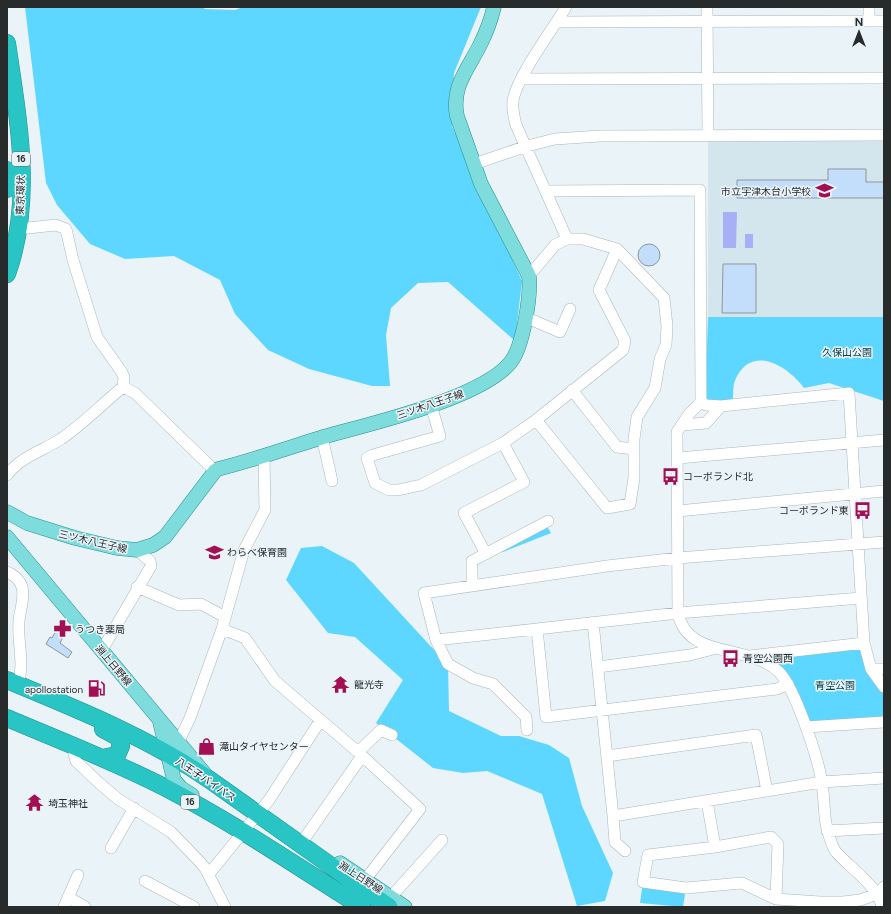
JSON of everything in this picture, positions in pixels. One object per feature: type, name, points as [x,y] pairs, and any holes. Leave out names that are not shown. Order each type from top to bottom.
[{"type":"highway","name":"東京環状","points":[[7,43],[21,154],[21,190],[18,229],[13,257],[7,274]]},
{"type":"highway","name":"東京環状","points":[[7,170],[7,190]]},
{"type":"highway","name":"八王子バイパス","points":[[13,683],[142,739],[173,747],[210,780],[273,826],[390,902]]},
{"type":"highway","points":[[52,699],[77,718],[118,737],[121,746],[117,755],[102,758]]},
{"type":"highway","name":"16","points":[[7,718],[102,758],[168,790],[242,832],[362,907]]},
{"type":"main road","name":"三ツ木八王子線","points":[[7,512],[27,522],[55,532],[117,548],[137,550],[153,545],[165,537],[215,471],[431,405],[477,386],[505,369],[513,359],[517,349],[531,290],[529,276],[490,201],[474,164],[457,116],[456,94],[462,75],[486,32],[494,7]]},
{"type":"main road","name":"淵上日野線","points":[[7,537],[159,720],[173,747],[173,776],[178,786],[201,800],[242,832]]},
{"type":"main road","points":[[142,739],[155,735],[159,726],[159,720]]},
{"type":"main road","name":"淵上日野線","points":[[273,826],[366,880],[390,902],[406,907]]},
{"type":"street","points":[[566,7],[521,79],[514,96],[513,108],[516,125],[527,146],[567,239]]},
{"type":"street","points":[[707,7],[708,136]]},
{"type":"street","points":[[869,7],[869,21]]},
{"type":"street","points":[[558,22],[884,21]]},
{"type":"street","points":[[521,79],[884,78]]},
{"type":"street","points":[[474,164],[527,146],[555,140],[600,136],[884,135]]},
{"type":"street","points":[[546,191],[700,190],[701,402],[689,414],[677,432],[678,613],[682,628],[688,636],[699,642],[750,656],[770,664],[780,673],[788,684],[806,727],[822,782],[828,831],[835,850],[881,891],[882,907]]},
{"type":"street","points":[[7,475],[20,461],[51,445],[74,429],[123,387],[124,377],[97,337],[73,260],[66,229],[56,225],[18,229]]},
{"type":"street","points":[[529,276],[555,245],[567,239],[583,239],[617,249],[664,298],[667,326],[666,346],[660,359],[655,388],[637,417],[634,449],[634,478],[630,504],[607,508],[536,420]]},
{"type":"street","points":[[431,405],[440,436],[367,458],[375,483],[389,490],[398,490],[421,485],[503,443],[536,420],[623,350],[625,341],[599,290],[617,249]]},
{"type":"street","points":[[525,317],[560,332],[570,309]]},
{"type":"street","points":[[123,387],[135,392],[215,471]]},
{"type":"street","points":[[572,390],[617,446],[634,449]]},
{"type":"street","points":[[701,402],[706,405],[721,406],[849,393],[864,643],[871,669],[884,687]]},
{"type":"street","points":[[682,425],[706,423],[721,406]]},
{"type":"street","points":[[322,438],[332,481]]},
{"type":"street","points":[[678,458],[884,440]]},
{"type":"street","points":[[486,554],[464,513],[524,482],[503,443]]},
{"type":"street","points":[[173,747],[190,718],[222,629],[244,550],[265,510],[264,456]]},
{"type":"street","points":[[678,511],[884,490]]},
{"type":"street","points":[[472,586],[472,562],[548,521]]},
{"type":"street","points":[[527,730],[526,717],[493,684],[473,678],[448,664],[436,640],[424,593],[607,566],[678,558],[884,542]]},
{"type":"street","points":[[102,650],[151,563],[137,550]]},
{"type":"street","points":[[7,572],[15,577],[22,586],[19,620],[19,638],[22,657],[21,675],[13,683]]},
{"type":"street","points":[[137,587],[179,605],[201,604],[225,617]]},
{"type":"street","points":[[436,640],[678,613],[861,598]]},
{"type":"street","points":[[593,622],[615,842],[625,851]]},
{"type":"street","points":[[222,629],[245,638],[275,681],[360,754],[420,809],[366,880]]},
{"type":"street","points":[[537,629],[546,717],[778,689],[788,684]]},
{"type":"street","points":[[750,656],[864,643]]},
{"type":"street","points":[[598,667],[690,655],[717,648]]},
{"type":"street","points":[[871,669],[884,669]]},
{"type":"street","points":[[209,874],[269,800],[320,721]]},
{"type":"street","points":[[806,727],[884,722]]},
{"type":"street","points":[[302,842],[360,754],[381,730],[392,735]]},
{"type":"street","points":[[607,756],[756,735],[767,791]]},
{"type":"street","points":[[74,746],[76,761],[118,799],[171,832],[205,868],[225,907]]},
{"type":"street","points":[[613,816],[822,782],[884,778]]},
{"type":"street","points":[[707,801],[715,847]]},
{"type":"street","points":[[111,848],[134,808]]},
{"type":"street","points":[[828,831],[884,828]]},
{"type":"street","points":[[776,899],[778,844],[771,837],[715,847],[648,855],[643,882],[686,888],[742,883],[776,899],[843,902],[860,900],[881,891]]},
{"type":"street","points":[[390,902],[442,840]]},
{"type":"street","points":[[78,874],[66,902],[85,907]]},
{"type":"street","points":[[145,881],[194,907]]},
{"type":"shaded area","points":[[708,141],[884,141],[884,317],[708,317]]},
{"type":"shaded area","points":[[723,212],[737,212],[736,248],[723,248]]},
{"type":"shaded area","points":[[745,234],[753,234],[753,248],[745,248]]},
{"type":"green space","points":[[25,7],[202,7],[205,9],[235,10],[243,7],[481,7],[454,73],[452,126],[522,281],[515,341],[448,282],[418,283],[391,308],[386,335],[390,386],[372,386],[309,369],[268,350],[235,314],[220,280],[174,256],[125,259],[90,244],[57,205],[46,183]]},
{"type":"green space","name":"久保山公園","points":[[708,317],[884,317],[884,401],[829,383],[804,388],[788,371],[778,365],[758,361],[749,364],[741,371],[734,383],[733,402],[708,401],[705,398]]},
{"type":"green space","points":[[545,523],[551,533],[503,552],[499,547]]},
{"type":"green space","points":[[322,546],[354,563],[448,665],[449,711],[501,736],[519,736],[549,745],[569,758],[582,806],[613,873],[605,901],[577,906],[542,794],[487,771],[463,773],[433,768],[376,723],[403,680],[355,637],[328,633],[286,580],[301,548]]},
{"type":"green space","name":"青空公園","points":[[864,643],[884,687],[884,722],[806,727],[788,684],[757,653]]},
{"type":"green space","points":[[643,882],[686,888],[683,907],[640,903]]},
{"type":"building","points":[[828,169],[866,169],[866,182],[884,182],[884,198],[737,198],[737,180],[828,180]]},
{"type":"building","points":[[649,244],[657,247],[660,255],[657,263],[649,266],[641,263],[638,255],[641,247]]},
{"type":"building","points":[[723,264],[756,264],[756,313],[722,313]]},
{"type":"building","points":[[60,623],[68,627],[60,643],[72,652],[68,658],[46,644],[50,637],[52,638]]},
{"type":"building","points":[[35,796],[41,801],[34,809],[28,804]]},
{"type":"place","name":"市立宇津木台小学校","points":[[824,191]]},
{"type":"place","name":"コーポランド北","points":[[670,476]]},
{"type":"place","name":"コーポランド東","points":[[862,510]]},
{"type":"place","name":"わらべ保育園","points":[[214,552]]},
{"type":"place","name":"うつき薬局","points":[[62,629]]},
{"type":"place","name":"青空公園西","points":[[730,658]]},
{"type":"place","name":"龍光寺","points":[[341,684]]},
{"type":"place","name":"apollostation","points":[[96,689]]},
{"type":"place","name":"滝山タイヤセンター","points":[[206,746]]},
{"type":"place","name":"埼玉神社","points":[[35,803]]}]
